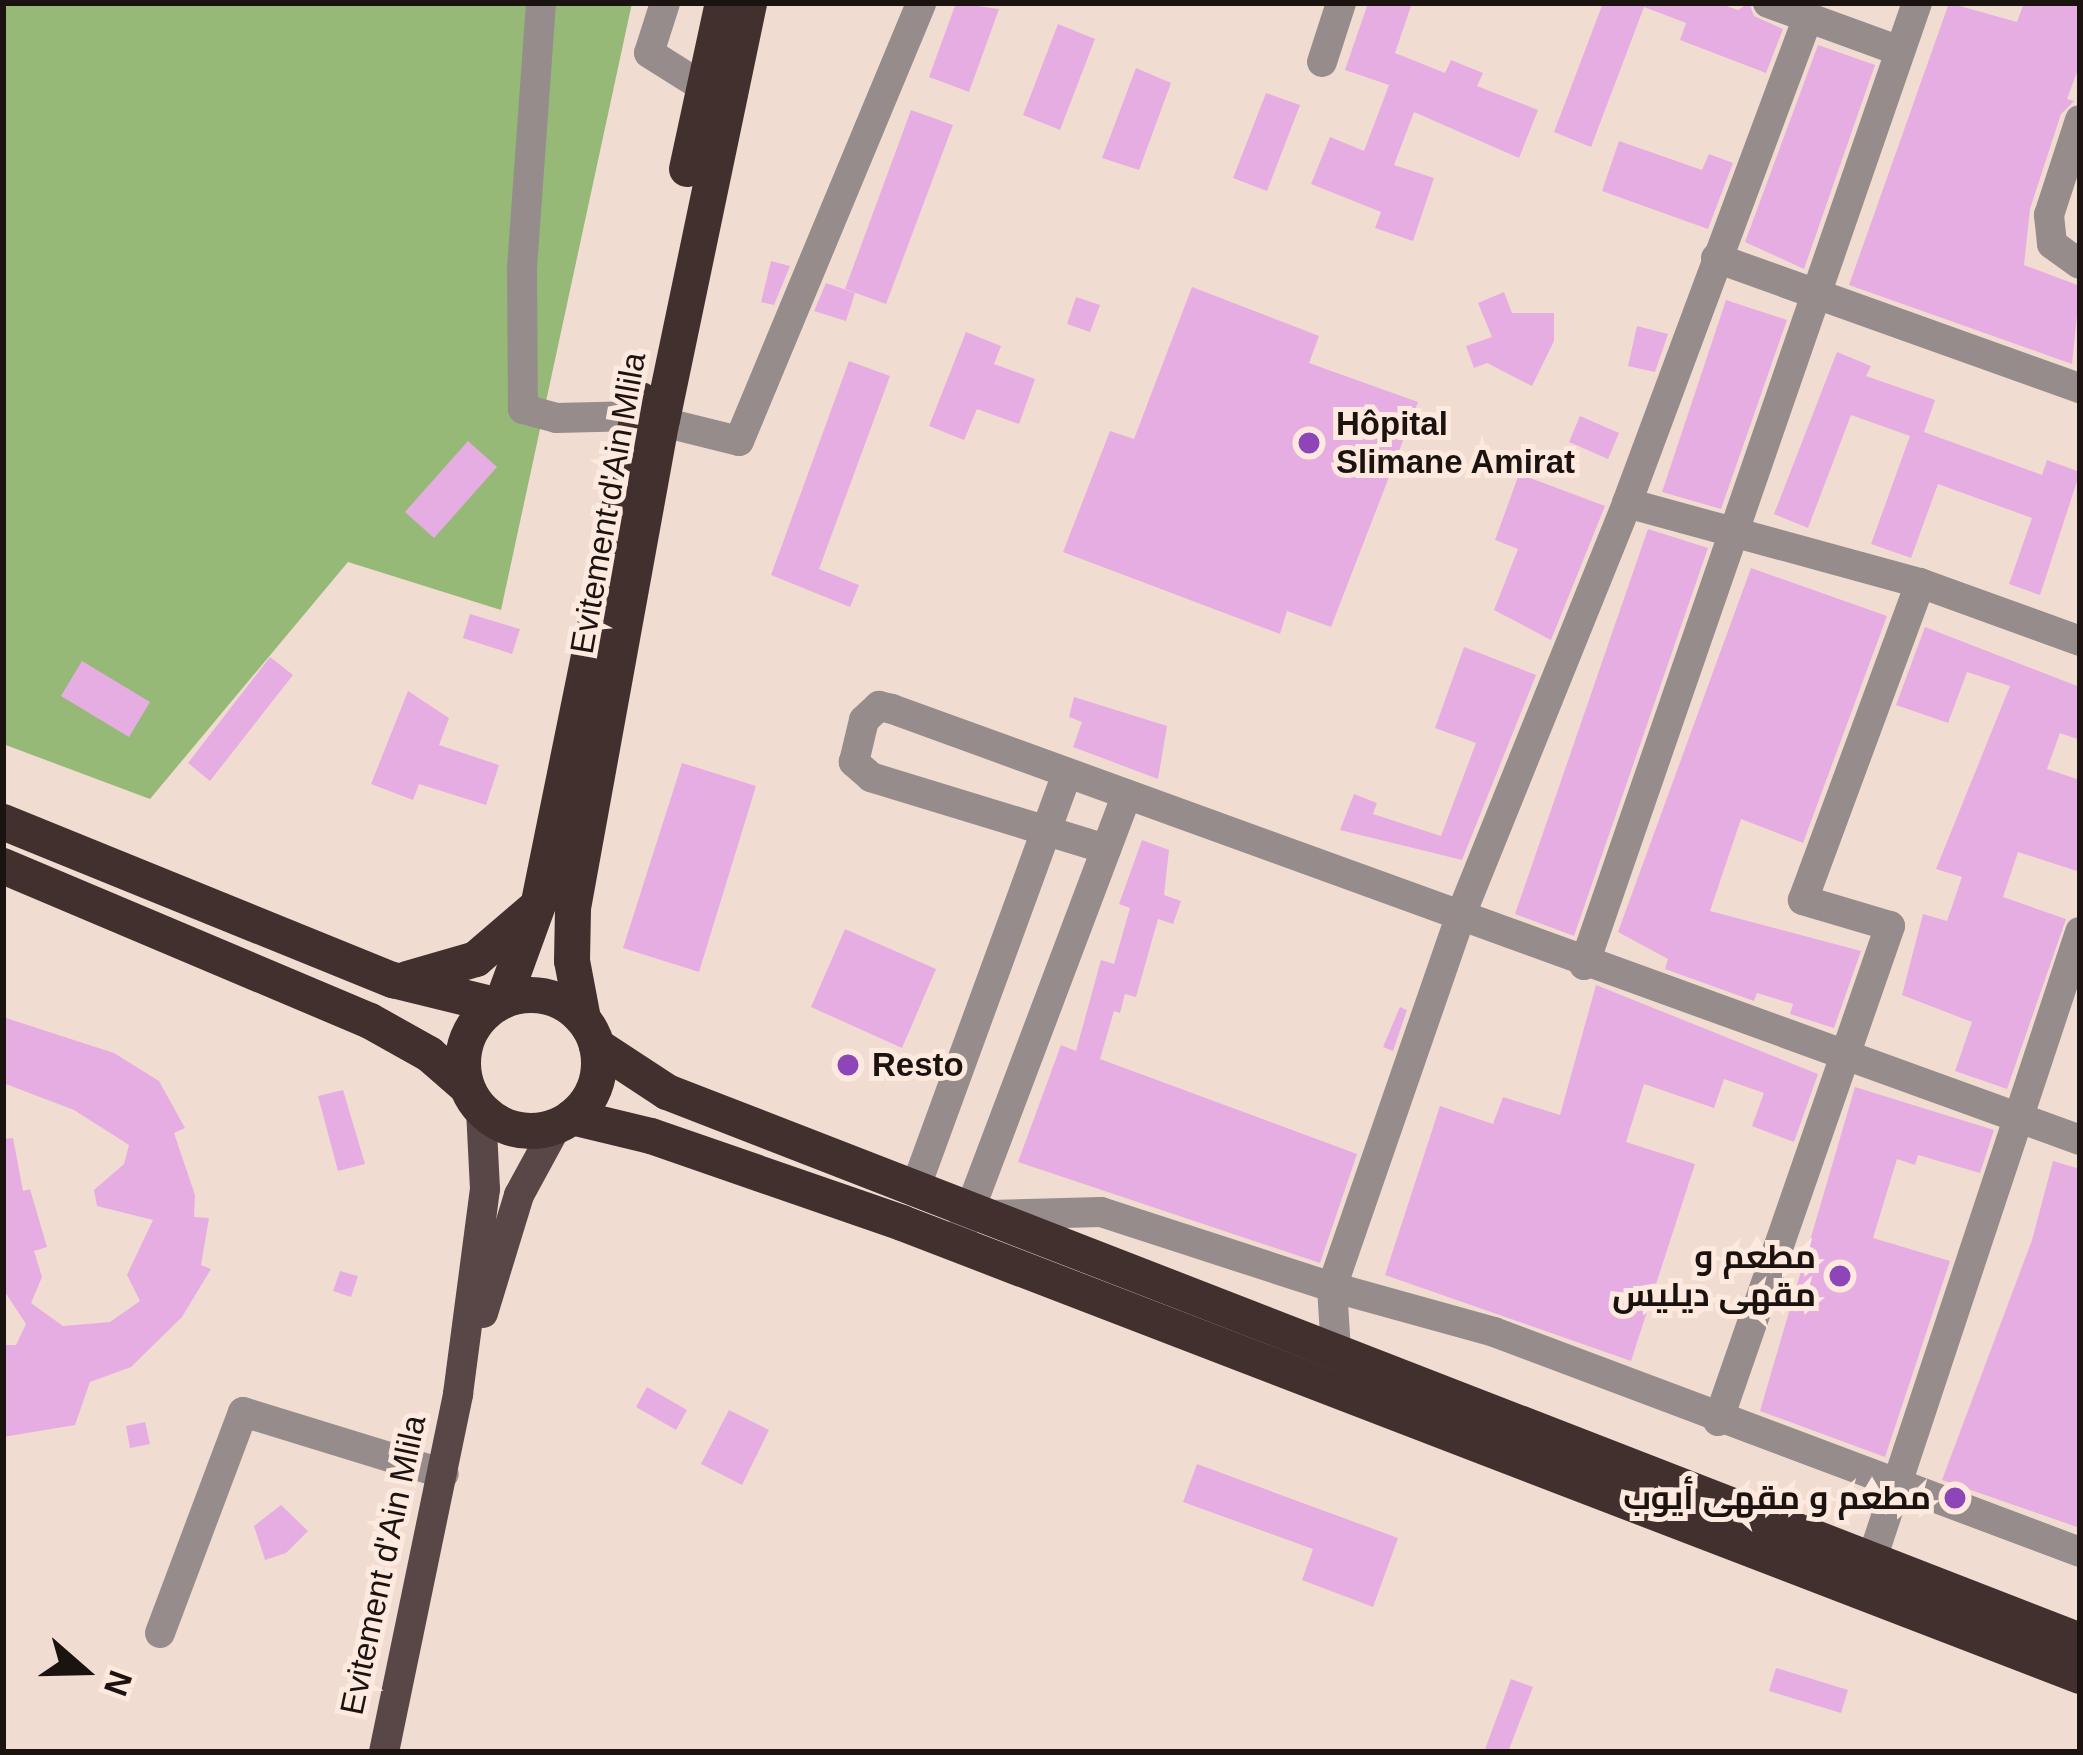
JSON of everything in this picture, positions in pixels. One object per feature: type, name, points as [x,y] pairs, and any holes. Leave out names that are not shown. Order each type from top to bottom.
[{"type":"highway","name":"Evitement d'Ain Mlila","points":[[590,1032],[572,961],[573,908],[703,87],[722,3]]},
{"type":"highway","name":"Evitement d'Ain Mlila","points":[[499,1003],[539,902],[749,3]]},
{"type":"highway","points":[[3,822],[393,980],[499,1003],[546,996],[668,1092],[2080,1641]]},
{"type":"highway","points":[[3,866],[370,1021],[429,1054],[508,1128],[564,1122],[651,1136],[957,1244],[1859,1598],[2080,1676]]},
{"type":"highway","points":[[393,980],[476,959],[539,902]]},
{"type":"highway","points":[[474,1099],[470,1032],[499,1003]]},
{"type":"highway","points":[[564,1122],[592,1093],[590,1032]]},
{"type":"main road","points":[[458,1394],[485,1190],[474,1099]]},
{"type":"main road","points":[[458,1394],[519,1195],[564,1122]]},
{"type":"main road","name":"Evitement d'Ain Mlila","points":[[384,1752],[458,1394]]},
{"type":"street","points":[[541,3],[518,398],[523,409],[556,418],[650,418],[739,441],[922,3]]},
{"type":"street","points":[[665,3],[649,52],[703,87]]},
{"type":"street","points":[[1322,62],[1341,3]]},
{"type":"street","points":[[1768,3],[1900,51]]},
{"type":"street","points":[[1584,964],[1917,3]]},
{"type":"street","points":[[1336,1352],[1332,1287],[1460,917],[1627,503],[1808,17]]},
{"type":"street","points":[[2080,120],[2049,215],[2052,244],[2080,264]]},
{"type":"street","points":[[1717,258],[1815,297],[2080,388]]},
{"type":"street","points":[[1627,503],[1920,583],[2080,641]]},
{"type":"street","points":[[1718,1421],[1890,926],[1803,900],[1920,583]]},
{"type":"street","points":[[1106,849],[871,777],[854,762],[864,720],[879,706],[892,709],[1584,964],[2080,1140]]},
{"type":"street","points":[[915,1189],[1067,774]]},
{"type":"street","points":[[957,1244],[979,1212],[1126,796]]},
{"type":"street","points":[[1859,1598],[2013,1116],[2080,932]]},
{"type":"street","points":[[979,1212],[1101,1212],[1332,1287],[1494,1332],[1894,1488],[2080,1552]]},
{"type":"street","points":[[160,1633],[243,1412],[444,1474]]},
{"type":"green space","points":[[3,3],[632,3],[501,610],[348,562],[150,799],[3,744]]},
{"type":"building","points":[[956,3],[999,9],[969,92],[929,77]]},
{"type":"building","points":[[1368,3],[1412,3],[1395,53],[1445,73],[1451,60],[1483,73],[1477,86],[1538,110],[1519,158],[1414,112],[1394,165],[1434,178],[1413,241],[1375,228],[1381,212],[1311,184],[1330,137],[1364,151],[1389,85],[1345,70]]},
{"type":"building","points":[[1603,3],[1718,3],[1738,10],[1749,3],[1754,16],[1783,29],[1766,73],[1680,40],[1686,23],[1644,7],[1591,147],[1554,132]]},
{"type":"building","points":[[1949,3],[2017,22],[2024,3],[2080,3],[2080,64],[2067,99],[2074,101],[2061,114],[2030,209],[2024,265],[2080,286],[2072,364],[1849,285]]},
{"type":"building","points":[[1058,24],[1095,39],[1060,130],[1023,115]]},
{"type":"building","points":[[1818,45],[1875,65],[1804,269],[1745,242]]},
{"type":"building","points":[[1136,68],[1171,83],[1139,170],[1102,158]]},
{"type":"building","points":[[1266,93],[1300,105],[1267,191],[1233,178]]},
{"type":"building","points":[[911,110],[953,125],[886,304],[845,289]]},
{"type":"building","points":[[1619,141],[1702,170],[1709,154],[1733,163],[1708,229],[1602,191]]},
{"type":"building","points":[[771,261],[790,266],[774,305],[761,302]]},
{"type":"building","points":[[826,283],[855,293],[846,321],[814,311]]},
{"type":"building","points":[[1192,287],[1319,336],[1309,363],[1418,402],[1331,627],[1287,611],[1280,634],[1063,552],[1110,431],[1134,439]]},
{"type":"building","points":[[1504,292],[1512,313],[1554,313],[1554,341],[1532,386],[1487,363],[1474,368],[1466,346],[1492,337],[1478,303]]},
{"type":"building","points":[[1076,297],[1100,305],[1090,332],[1067,324]]},
{"type":"building","points":[[1726,300],[1787,320],[1721,509],[1662,492]]},
{"type":"building","points":[[1637,326],[1668,334],[1655,372],[1628,366]]},
{"type":"building","points":[[966,332],[1001,346],[994,364],[1035,379],[1019,424],[977,409],[964,440],[929,426]]},
{"type":"building","points":[[1837,352],[1871,366],[1866,376],[1935,400],[1924,432],[2042,475],[2047,460],[2080,472],[2040,595],[2009,584],[2032,518],[1938,484],[1911,558],[1871,544],[1910,436],[1851,415],[1808,528],[1774,514]]},
{"type":"building","points":[[849,361],[890,376],[819,569],[859,585],[850,607],[771,575]]},
{"type":"building","points":[[1580,416],[1619,433],[1608,459],[1569,442]]},
{"type":"building","points":[[468,441],[497,467],[434,538],[405,512]]},
{"type":"building","points":[[1519,474],[1605,506],[1551,640],[1494,610],[1518,549],[1495,540]]},
{"type":"building","points":[[1648,529],[1708,548],[1574,936],[1515,914]]},
{"type":"building","points":[[1751,568],[1887,616],[1803,843],[1741,819],[1710,911],[1861,951],[1834,1028],[1790,1014],[1793,1004],[1757,993],[1754,1001],[1665,969],[1668,959],[1618,932]]},
{"type":"building","points":[[470,614],[520,629],[512,654],[463,638]]},
{"type":"building","points":[[1925,627],[2080,687],[2080,740],[2060,733],[2047,769],[2080,780],[2080,872],[2018,852],[2003,897],[2066,919],[2007,1089],[1955,1071],[1972,1022],[1902,995],[1923,914],[1947,921],[1962,877],[1936,869],[2010,686],[1967,672],[1948,723],[1896,705]]},
{"type":"building","points":[[1464,647],[1536,675],[1462,860],[1340,830],[1354,794],[1377,803],[1373,814],[1441,836],[1476,743],[1435,728]]},
{"type":"building","points":[[270,657],[293,675],[210,781],[188,763]]},
{"type":"building","points":[[82,661],[150,702],[129,737],[61,696]]},
{"type":"building","points":[[408,691],[449,718],[439,745],[499,765],[486,805],[419,784],[413,800],[371,784]]},
{"type":"building","points":[[1074,697],[1167,726],[1158,779],[1073,747],[1082,722],[1069,717]]},
{"type":"building","points":[[682,763],[756,786],[699,972],[623,948]]},
{"type":"building","points":[[1142,840],[1169,850],[1164,895],[1181,901],[1173,924],[1158,919],[1136,997],[1125,994],[1120,1013],[1114,1011],[1100,1059],[1357,1154],[1320,1263],[1018,1162],[1061,1045],[1076,1051],[1101,960],[1114,964],[1130,908],[1119,904]]},
{"type":"building","points":[[845,929],[936,969],[902,1048],[811,1007]]},
{"type":"building","points":[[1596,985],[1818,1074],[1794,1142],[1752,1126],[1764,1093],[1724,1079],[1714,1108],[1644,1084],[1626,1142],[1695,1164],[1631,1361],[1385,1275],[1440,1106],[1493,1124],[1503,1097],[1560,1115]]},
{"type":"building","points":[[1400,1007],[1407,1010],[1393,1051],[1383,1047]]},
{"type":"building","points":[[3,1017],[114,1053],[159,1081],[185,1128],[174,1133],[195,1195],[194,1217],[209,1218],[201,1265],[211,1269],[182,1317],[131,1367],[90,1382],[75,1425],[3,1437],[3,1345],[16,1345],[26,1324],[3,1289],[3,1139],[13,1138],[23,1191],[30,1189],[47,1247],[34,1251],[42,1277],[31,1303],[63,1326],[110,1322],[140,1301],[127,1275],[153,1220],[97,1206],[94,1190],[124,1164],[129,1145],[74,1110],[3,1083]]},
{"type":"building","name":"مطعم و مقهى ديليس","points":[[1855,1087],[1994,1130],[1980,1173],[1918,1155],[1915,1165],[1897,1159],[1873,1238],[1950,1261],[1885,1457],[1760,1411]]},
{"type":"building","points":[[343,1090],[365,1164],[338,1171],[318,1096]]},
{"type":"building","points":[[2053,1161],[2080,1169],[2080,1528],[1942,1480],[2032,1240]]},
{"type":"building","points":[[340,1271],[358,1276],[351,1297],[333,1291]]},
{"type":"building","points":[[647,1387],[687,1410],[676,1430],[636,1407]]},
{"type":"building","points":[[729,1410],[769,1430],[742,1485],[701,1464]]},
{"type":"building","points":[[145,1422],[150,1444],[130,1448],[126,1426]]},
{"type":"building","points":[[1197,1464],[1398,1538],[1373,1607],[1302,1580],[1313,1549],[1183,1502]]},
{"type":"building","points":[[281,1505],[308,1531],[286,1553],[265,1560],[254,1526]]},
{"type":"building","points":[[1776,1668],[1848,1690],[1841,1713],[1769,1691]]},
{"type":"building","points":[[1511,1679],[1533,1687],[1508,1752],[1484,1752]]},
{"type":"place","name":"Hôpital Slimane Amirat","points":[[1309,443]]},
{"type":"place","name":"Resto","points":[[848,1065]]},
{"type":"place","name":"مطعم و مقهى ديليس","points":[[1840,1276]]},
{"type":"place","name":"مطعم و مقهى أيوب","points":[[1955,1498]]}]
